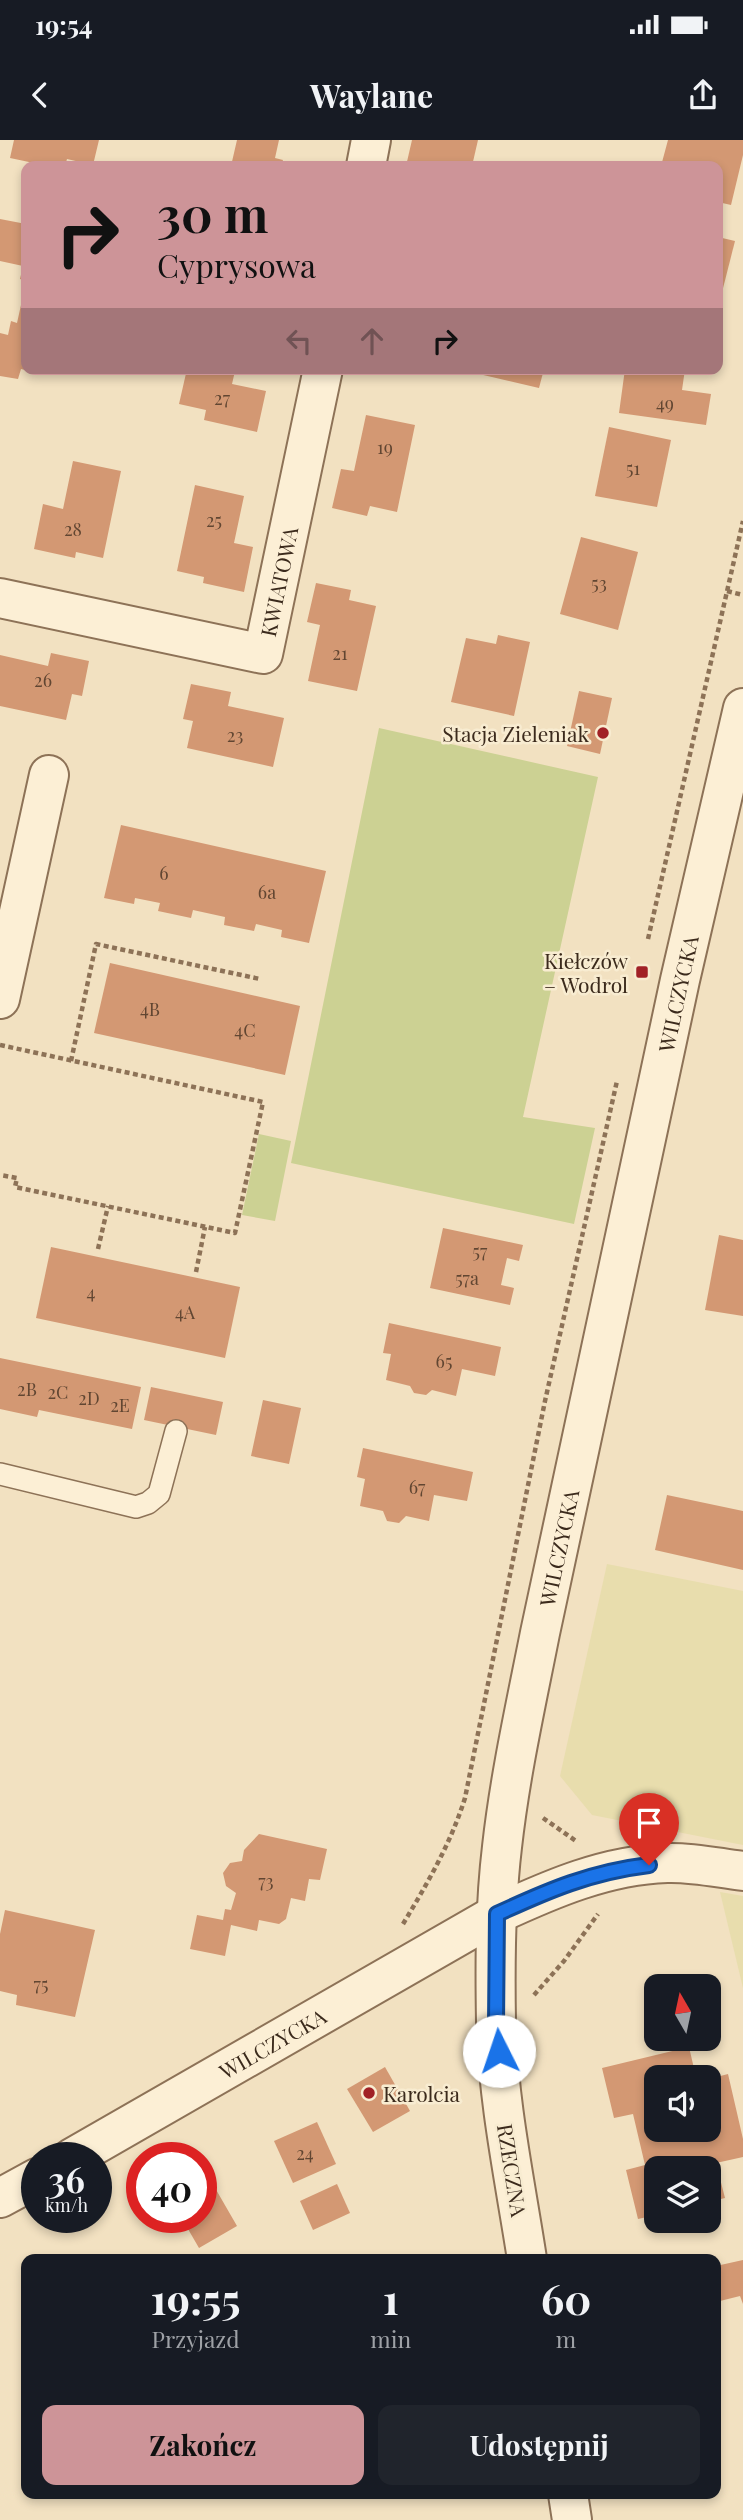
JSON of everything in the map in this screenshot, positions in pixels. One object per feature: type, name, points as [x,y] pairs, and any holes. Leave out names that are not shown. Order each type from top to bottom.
[{"type":"street","points":[[367,161],[371,140]]},
{"type":"street","name":"KWIATOWA","points":[[0,598],[263,654],[322,375]]},
{"type":"street","name":"WILCZYCKA","points":[[100,2142],[497,1914],[508,1807],[540,1633],[680,980],[743,708]]},
{"type":"street","points":[[0,999],[49,775]]},
{"type":"street","points":[[497,1914],[557,1886],[625,1868],[667,1863],[743,1871]]},
{"type":"street","name":"RZECZNA","points":[[497,1914],[496,2024],[503,2106],[526,2254]]},
{"type":"street","points":[[0,2198],[21,2187]]},
{"type":"street","points":[[569,2499],[572,2520]]},
{"type":"lane","points":[[0,1474],[136,1507],[148,1503],[159,1494],[176,1432]]},
{"type":"path","points":[[646,949],[743,521]]},
{"type":"path","points":[[727,591],[743,595]]},
{"type":"path","points":[[71,1061],[96,944],[260,979]]},
{"type":"path","points":[[0,1045],[263,1102],[235,1233],[15,1187],[18,1178],[0,1175]]},
{"type":"path","points":[[400,1928],[432,1876],[465,1798],[545,1401],[619,1071]]},
{"type":"path","points":[[98,1249],[108,1206]]},
{"type":"path","points":[[196,1272],[205,1227]]},
{"type":"shaded area","points":[[607,1564],[743,1591],[743,1845],[592,1815],[560,1776]]},
{"type":"shaded area","points":[[720,1892],[743,1896],[743,1988]]},
{"type":"green space","points":[[379,728],[598,777],[523,1117],[595,1128],[574,1224],[291,1163]]},
{"type":"green space","points":[[259,1134],[291,1141],[275,1221],[242,1215]]},
{"type":"building","points":[[14,140],[99,140],[94,161],[24,161],[10,158]]},
{"type":"building","points":[[237,140],[279,140],[275,158],[283,161],[232,161]]},
{"type":"building","points":[[412,140],[478,140],[473,161],[407,161]]},
{"type":"building","points":[[668,140],[743,140],[743,155],[731,205],[723,203],[723,161],[662,161]]},
{"type":"building","points":[[0,219],[21,223],[21,266],[0,261]]},
{"type":"building","points":[[723,238],[735,241],[723,288]]},
{"type":"building","points":[[21,305],[21,369],[18,379],[0,376],[0,333],[8,335],[11,321],[17,323]]},
{"type":"building","points":[[186,375],[234,375],[232,384],[266,391],[257,432],[204,420],[206,410],[179,404]]},
{"type":"building","points":[[483,375],[542,375],[539,388]]},
{"type":"building","points":[[624,375],[684,375],[682,390],[711,394],[706,425],[619,413]]},
{"type":"building","points":[[366,415],[415,425],[397,512],[370,506],[367,516],[332,508],[341,469],[354,471]]},
{"type":"building","points":[[609,427],[671,440],[657,507],[595,496]]},
{"type":"building","points":[[73,461],[121,471],[103,558],[76,552],[75,558],[34,549],[43,504],[63,509]]},
{"type":"building","points":[[195,485],[244,496],[234,543],[253,547],[244,592],[203,583],[204,577],[177,571]]},
{"type":"building","points":[[581,537],[638,552],[618,630],[560,614]]},
{"type":"building","points":[[316,583],[351,590],[349,600],[376,606],[357,691],[308,681],[320,625],[307,622]]},
{"type":"building","points":[[498,635],[530,642],[514,716],[451,702],[466,638],[496,644]]},
{"type":"building","points":[[51,653],[89,661],[82,696],[72,694],[66,720],[0,706],[0,655],[48,666]]},
{"type":"building","points":[[191,684],[231,692],[228,706],[284,718],[273,767],[187,748],[193,721],[183,719]]},
{"type":"building","points":[[579,691],[612,698],[600,754],[567,746]]},
{"type":"building","points":[[121,825],[326,871],[309,943],[281,937],[282,930],[256,924],[254,931],[224,925],[225,917],[193,910],[191,918],[158,911],[160,903],[135,898],[134,904],[104,898]]},
{"type":"building","points":[[110,963],[300,1006],[285,1075],[94,1033]]},
{"type":"building","points":[[443,1228],[523,1245],[519,1261],[507,1258],[501,1285],[514,1288],[510,1305],[430,1288]]},
{"type":"building","points":[[719,1235],[743,1240],[743,1316],[705,1310]]},
{"type":"building","points":[[51,1247],[240,1287],[225,1358],[36,1318]]},
{"type":"building","points":[[389,1323],[501,1347],[495,1376],[462,1369],[456,1396],[432,1390],[426,1395],[414,1393],[410,1386],[386,1380],[391,1354],[383,1353]]},
{"type":"building","points":[[0,1358],[141,1387],[132,1429],[39,1410],[37,1417],[0,1409]]},
{"type":"building","points":[[151,1387],[223,1402],[216,1435],[144,1420]]},
{"type":"building","points":[[263,1400],[301,1408],[289,1464],[251,1456]]},
{"type":"building","points":[[363,1448],[473,1472],[467,1501],[434,1495],[429,1521],[406,1516],[399,1523],[387,1521],[383,1511],[360,1506],[365,1479],[357,1477]]},
{"type":"building","points":[[667,1495],[743,1511],[743,1570],[655,1550]]},
{"type":"building","points":[[259,1834],[327,1849],[320,1880],[309,1879],[305,1901],[291,1898],[286,1919],[279,1924],[259,1920],[257,1931],[231,1925],[225,1956],[190,1949],[197,1915],[223,1920],[225,1909],[231,1910],[236,1893],[226,1886],[223,1873],[230,1863],[242,1861],[244,1850]]},
{"type":"building","points":[[5,1910],[95,1930],[75,2017],[16,2005],[17,1995],[0,1991],[0,1934]]},
{"type":"building","points":[[672,2051],[690,2051],[693,2065],[644,2065],[644,2142],[721,2142],[721,2076],[728,2074],[743,2139],[743,2157],[721,2162],[721,2156],[644,2156],[644,2161],[633,2114],[614,2118],[602,2068]]},
{"type":"building","points":[[385,2067],[410,2111],[373,2132],[347,2089]]},
{"type":"building","points":[[317,2122],[336,2164],[293,2183],[274,2141]]},
{"type":"building","points":[[644,2165],[644,2218],[638,2219],[626,2170]]},
{"type":"building","points":[[721,2182],[725,2198],[721,2199]]},
{"type":"building","points":[[337,2184],[350,2213],[313,2230],[300,2201]]},
{"type":"building","points":[[217,2191],[237,2226],[199,2248],[190,2233],[217,2233]]},
{"type":"building","points":[[743,2260],[743,2304],[740,2296],[721,2301],[721,2265]]},
{"type":"place","name":"Stacja Zieleniak","points":[[603,733]]},
{"type":"place","name":"Kiełczów – Wodrol","points":[[642,972]]},
{"type":"place","name":"Karolcia","points":[[369,2093]]},
{"type":"route","points":[[499,2051],[496,2024],[497,1914],[557,1886],[625,1868],[649,1865]]}]
